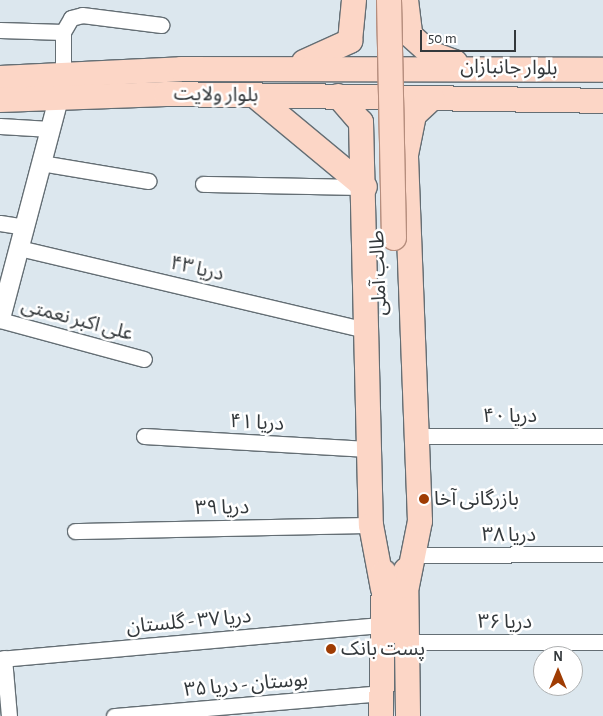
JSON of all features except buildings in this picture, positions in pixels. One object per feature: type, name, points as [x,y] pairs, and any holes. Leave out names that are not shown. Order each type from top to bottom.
[{"type":"main road","points":[[287,68],[350,41],[354,0]]},
{"type":"main road","name":"طالب آملی","points":[[374,0],[379,232],[402,547]]},
{"type":"main road","name":"طالب آملی","points":[[379,232],[389,0]]},
{"type":"main road","points":[[406,0],[410,35],[430,53],[468,67]]},
{"type":"main road","name":"بلوار ولایت","points":[[0,100],[181,68],[416,67]]},
{"type":"main road","name":"بلوار جانبازان","points":[[416,67],[603,71]]},
{"type":"main road","points":[[178,94],[191,80],[181,68]]},
{"type":"main road","points":[[231,68],[219,83],[231,94]]},
{"type":"main road","points":[[554,69],[567,84],[555,100]]},
{"type":"main road","points":[[603,71],[597,84],[603,96]]},
{"type":"main road","name":"بلوار ولایت","points":[[0,78],[60,88],[178,94],[432,98]]},
{"type":"main road","points":[[254,95],[364,187]]},
{"type":"main road","points":[[338,96],[361,122],[364,187],[379,232],[367,330],[371,525],[383,588],[381,704]]},
{"type":"main road","points":[[383,588],[402,547],[420,520],[408,216],[410,128],[414,115],[432,98]]},
{"type":"main road","name":"بلوار جانبازان","points":[[432,98],[603,101]]},
{"type":"main road","points":[[379,232],[370,209],[385,201],[397,203],[408,216]]},
{"type":"main road","points":[[402,547],[407,586],[408,716]]},
{"type":"street","points":[[0,319],[4,290],[19,248],[60,88],[63,32],[71,18],[82,15],[161,25]]},
{"type":"street","points":[[0,30],[63,32]]},
{"type":"street","points":[[0,126],[50,129]]},
{"type":"street","points":[[41,164],[148,181]]},
{"type":"street","points":[[203,184],[364,187]]},
{"type":"street","points":[[0,223],[24,228]]},
{"type":"street","name":"دریا ۴۳","points":[[19,248],[367,330]]},
{"type":"street","name":"علی اکبر نعمتی","points":[[0,319],[144,359]]},
{"type":"street","name":"دریا ۴۱","points":[[144,436],[368,449]]},
{"type":"street","name":"دریا ۴۰","points":[[417,436],[603,436]]},
{"type":"street","name":"دریا ۳۹","points":[[75,531],[371,525]]},
{"type":"street","name":"دریا ۳۸","points":[[402,547],[603,554]]},
{"type":"street","name":"دریا ۳۷ - گلستان","points":[[2,659],[381,625]]},
{"type":"street","name":"دریا ۳۶","points":[[406,642],[603,642]]},
{"type":"street","points":[[2,659],[9,716]]},
{"type":"street","name":"بوستان - دریا ۳۵","points":[[114,716],[381,704]]},
{"type":"place","name":"بازرگانی آخا","points":[[424,499]]},
{"type":"place","name":"پست بانک","points":[[331,649]]}]
